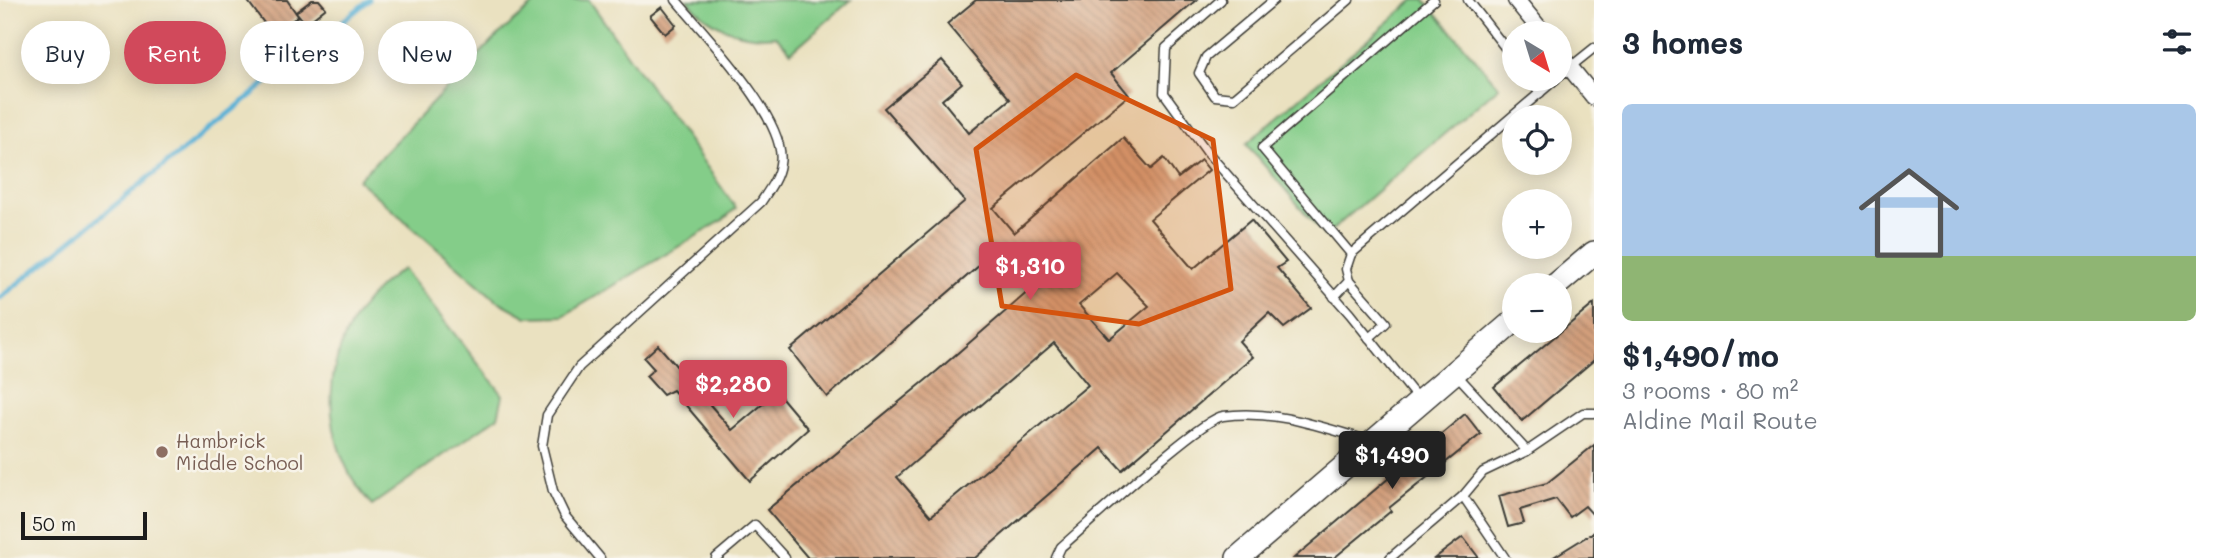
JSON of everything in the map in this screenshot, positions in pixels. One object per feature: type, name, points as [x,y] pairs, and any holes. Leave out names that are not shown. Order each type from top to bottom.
[{"type":"main road","points":[[1570,273],[1594,253]]},
{"type":"main road","points":[[1238,558],[1502,331]]},
{"type":"street","points":[[1516,0],[1533,21]]},
{"type":"street","points":[[1572,78],[1594,97]]},
{"type":"lane","points":[[600,558],[565,516],[553,491],[542,446],[547,415],[579,367],[761,202],[774,182],[780,164],[776,129],[764,109],[676,0]]},
{"type":"lane","points":[[1221,0],[1167,48],[1164,93],[1207,152],[1369,338],[1420,402]]},
{"type":"lane","points":[[1273,0],[1206,57],[1199,73],[1215,96],[1234,98],[1349,0]]},
{"type":"lane","points":[[1351,254],[1262,148],[1434,0]]},
{"type":"lane","points":[[1468,0],[1502,44]]},
{"type":"lane","points":[[1572,62],[1594,48]]},
{"type":"lane","points":[[1369,338],[1385,323],[1349,281],[1346,269],[1351,254],[1540,93]]},
{"type":"lane","points":[[1334,297],[1349,281]]},
{"type":"lane","points":[[1454,372],[1527,451]]},
{"type":"lane","points":[[1390,558],[1463,496],[1483,472],[1527,451],[1583,413],[1594,413]]},
{"type":"lane","points":[[1056,558],[1061,547],[1173,450],[1220,416],[1282,416],[1373,442]]},
{"type":"lane","points":[[1463,496],[1505,558]]},
{"type":"lane","points":[[716,558],[755,525],[785,558]]},
{"type":"highlighted area","points":[[1076,75],[1213,140],[1231,289],[1139,324],[1002,306],[976,149]]},
{"type":"green space","points":[[539,0],[589,0],[736,208],[723,220],[563,316],[527,317],[496,300],[358,180],[451,84],[477,84],[477,57]]},
{"type":"green space","points":[[687,0],[851,0],[791,52],[776,36],[750,36],[716,24]]},
{"type":"green space","points":[[1414,0],[1425,0],[1499,87],[1325,236],[1246,144]]},
{"type":"green space","points":[[403,269],[503,395],[498,417],[372,505],[351,477],[338,445],[332,413],[333,380],[340,348],[355,318],[376,291]]},
{"type":"building","points":[[247,0],[287,0],[298,16],[291,21],[263,21]]},
{"type":"building","points":[[312,0],[319,0],[326,8],[310,21],[304,21],[296,12]]},
{"type":"building","points":[[976,0],[1196,0],[1111,73],[1129,95],[993,208],[1014,233],[1123,138],[1151,169],[1164,158],[1178,178],[1201,160],[1209,170],[1150,219],[1193,269],[1251,220],[1286,262],[1277,268],[1311,308],[1284,328],[1269,313],[1239,341],[1253,357],[1122,470],[1102,448],[975,558],[808,558],[767,510],[937,371],[1030,290],[995,252],[827,397],[790,350],[965,201],[884,108],[942,60],[962,83],[942,100],[969,133],[1010,99],[947,24]],"holes":[[[1117,273],[1149,306],[1109,339],[1079,305]],[[1054,343],[1088,385],[931,516],[897,477]]]},
{"type":"building","points":[[662,7],[676,25],[665,34],[650,16]]},
{"type":"building","points":[[1594,304],[1594,360],[1522,421],[1494,387],[1547,343],[1572,343],[1572,322]]},
{"type":"building","points":[[658,345],[732,430],[777,392],[808,429],[750,481],[673,390],[663,395],[646,376],[654,369],[644,358]]},
{"type":"building","points":[[1465,414],[1481,434],[1389,508],[1391,511],[1334,558],[1294,558]]},
{"type":"building","points":[[1594,445],[1594,516],[1585,506],[1570,517],[1556,499],[1520,510],[1524,523],[1508,527],[1499,496],[1547,483]]},
{"type":"building","points":[[1594,532],[1594,558],[1552,558]]},
{"type":"building","points":[[1463,537],[1479,558],[1435,558]]},
{"type":"waterway","points":[[0,298],[369,0]]},
{"type":"place","name":"Hambrick Middle School","points":[[162,452]]}]
